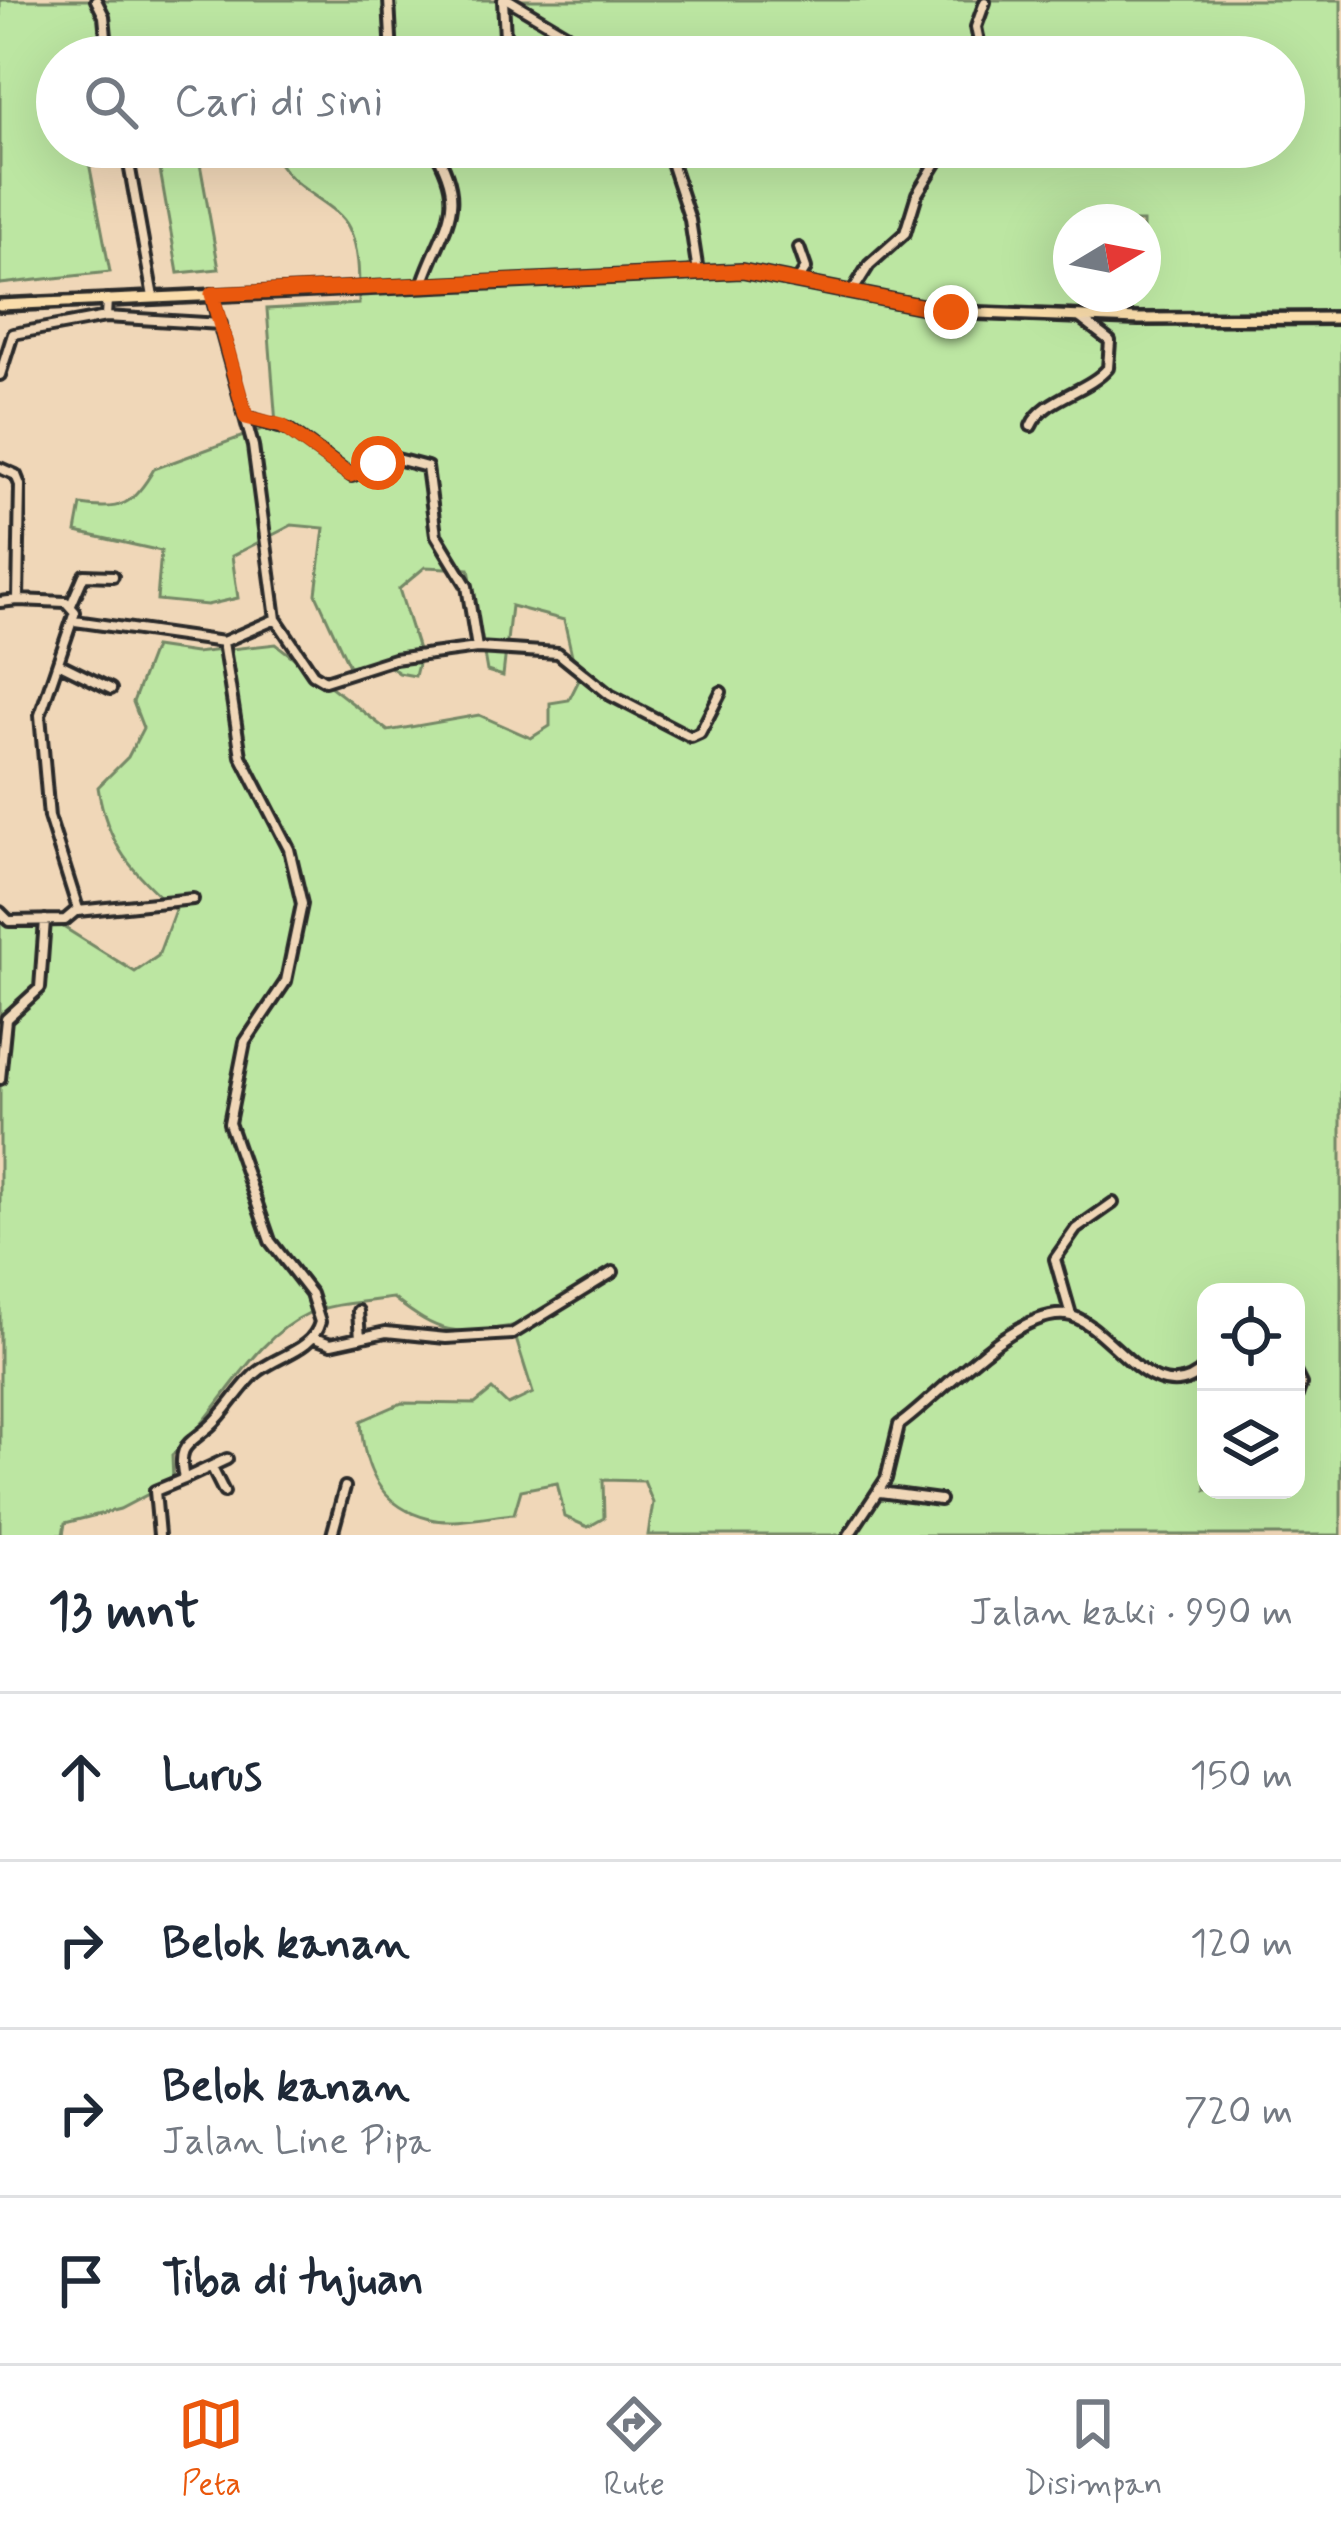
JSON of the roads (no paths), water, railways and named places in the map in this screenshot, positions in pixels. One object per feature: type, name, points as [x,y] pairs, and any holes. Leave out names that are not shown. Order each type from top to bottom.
[{"type":"main road","points":[[0,305],[742,271],[951,312],[1341,318]]},
{"type":"street","points":[[96,0],[106,36]]},
{"type":"street","points":[[389,0],[391,36]]},
{"type":"street","points":[[505,36],[506,0],[567,36]]},
{"type":"street","points":[[978,36],[976,27],[985,2]]},
{"type":"street","points":[[130,168],[153,297]]},
{"type":"street","points":[[422,283],[455,205],[444,168]]},
{"type":"street","points":[[673,168],[690,220],[698,272]]},
{"type":"street","points":[[852,292],[868,265],[905,233],[916,194],[933,168]]},
{"type":"street","points":[[799,248],[806,268],[799,279]]},
{"type":"street","points":[[212,294],[246,417],[276,619],[313,674],[325,680],[394,659],[477,649],[558,653],[610,695],[691,736],[703,729],[721,692]]},
{"type":"street","points":[[106,317],[107,299]]},
{"type":"street","points":[[0,375],[13,334],[106,317],[220,324]]},
{"type":"street","points":[[1030,426],[1038,413],[1076,394],[1108,368],[1110,341],[1079,317]]},
{"type":"street","points":[[246,417],[282,426],[352,476],[393,458],[427,466],[436,535],[466,586],[477,649]]},
{"type":"street","points":[[0,469],[19,481],[19,600]]},
{"type":"street","points":[[78,911],[52,835],[40,736],[43,695],[75,621],[71,605],[84,575],[113,575]]},
{"type":"street","points":[[0,602],[71,605]]},
{"type":"street","points":[[75,621],[223,642],[276,619]]},
{"type":"street","points":[[184,1479],[179,1455],[183,1444],[213,1423],[257,1372],[314,1338],[320,1324],[318,1308],[272,1244],[229,1123],[245,1042],[286,981],[302,904],[289,850],[238,747],[223,642]]},
{"type":"street","points":[[58,664],[111,688]]},
{"type":"street","points":[[0,912],[9,921],[70,919],[78,911],[193,899]]},
{"type":"street","points":[[0,1078],[6,1019],[41,984],[45,920]]},
{"type":"street","points":[[1114,1203],[1076,1228],[1055,1259],[1071,1316],[1163,1383],[1182,1384],[1197,1373]]},
{"type":"street","points":[[314,1338],[331,1344],[386,1332],[452,1338],[521,1332],[613,1272]]},
{"type":"street","points":[[358,1311],[360,1338]]},
{"type":"street","points":[[848,1535],[880,1492],[899,1425],[925,1409],[961,1369],[1022,1326],[1071,1316]]},
{"type":"street","points":[[159,1535],[155,1491],[227,1459]]},
{"type":"street","points":[[212,1468],[224,1492]]},
{"type":"street","points":[[332,1535],[345,1487]]},
{"type":"street","points":[[880,1492],[940,1500]]}]
